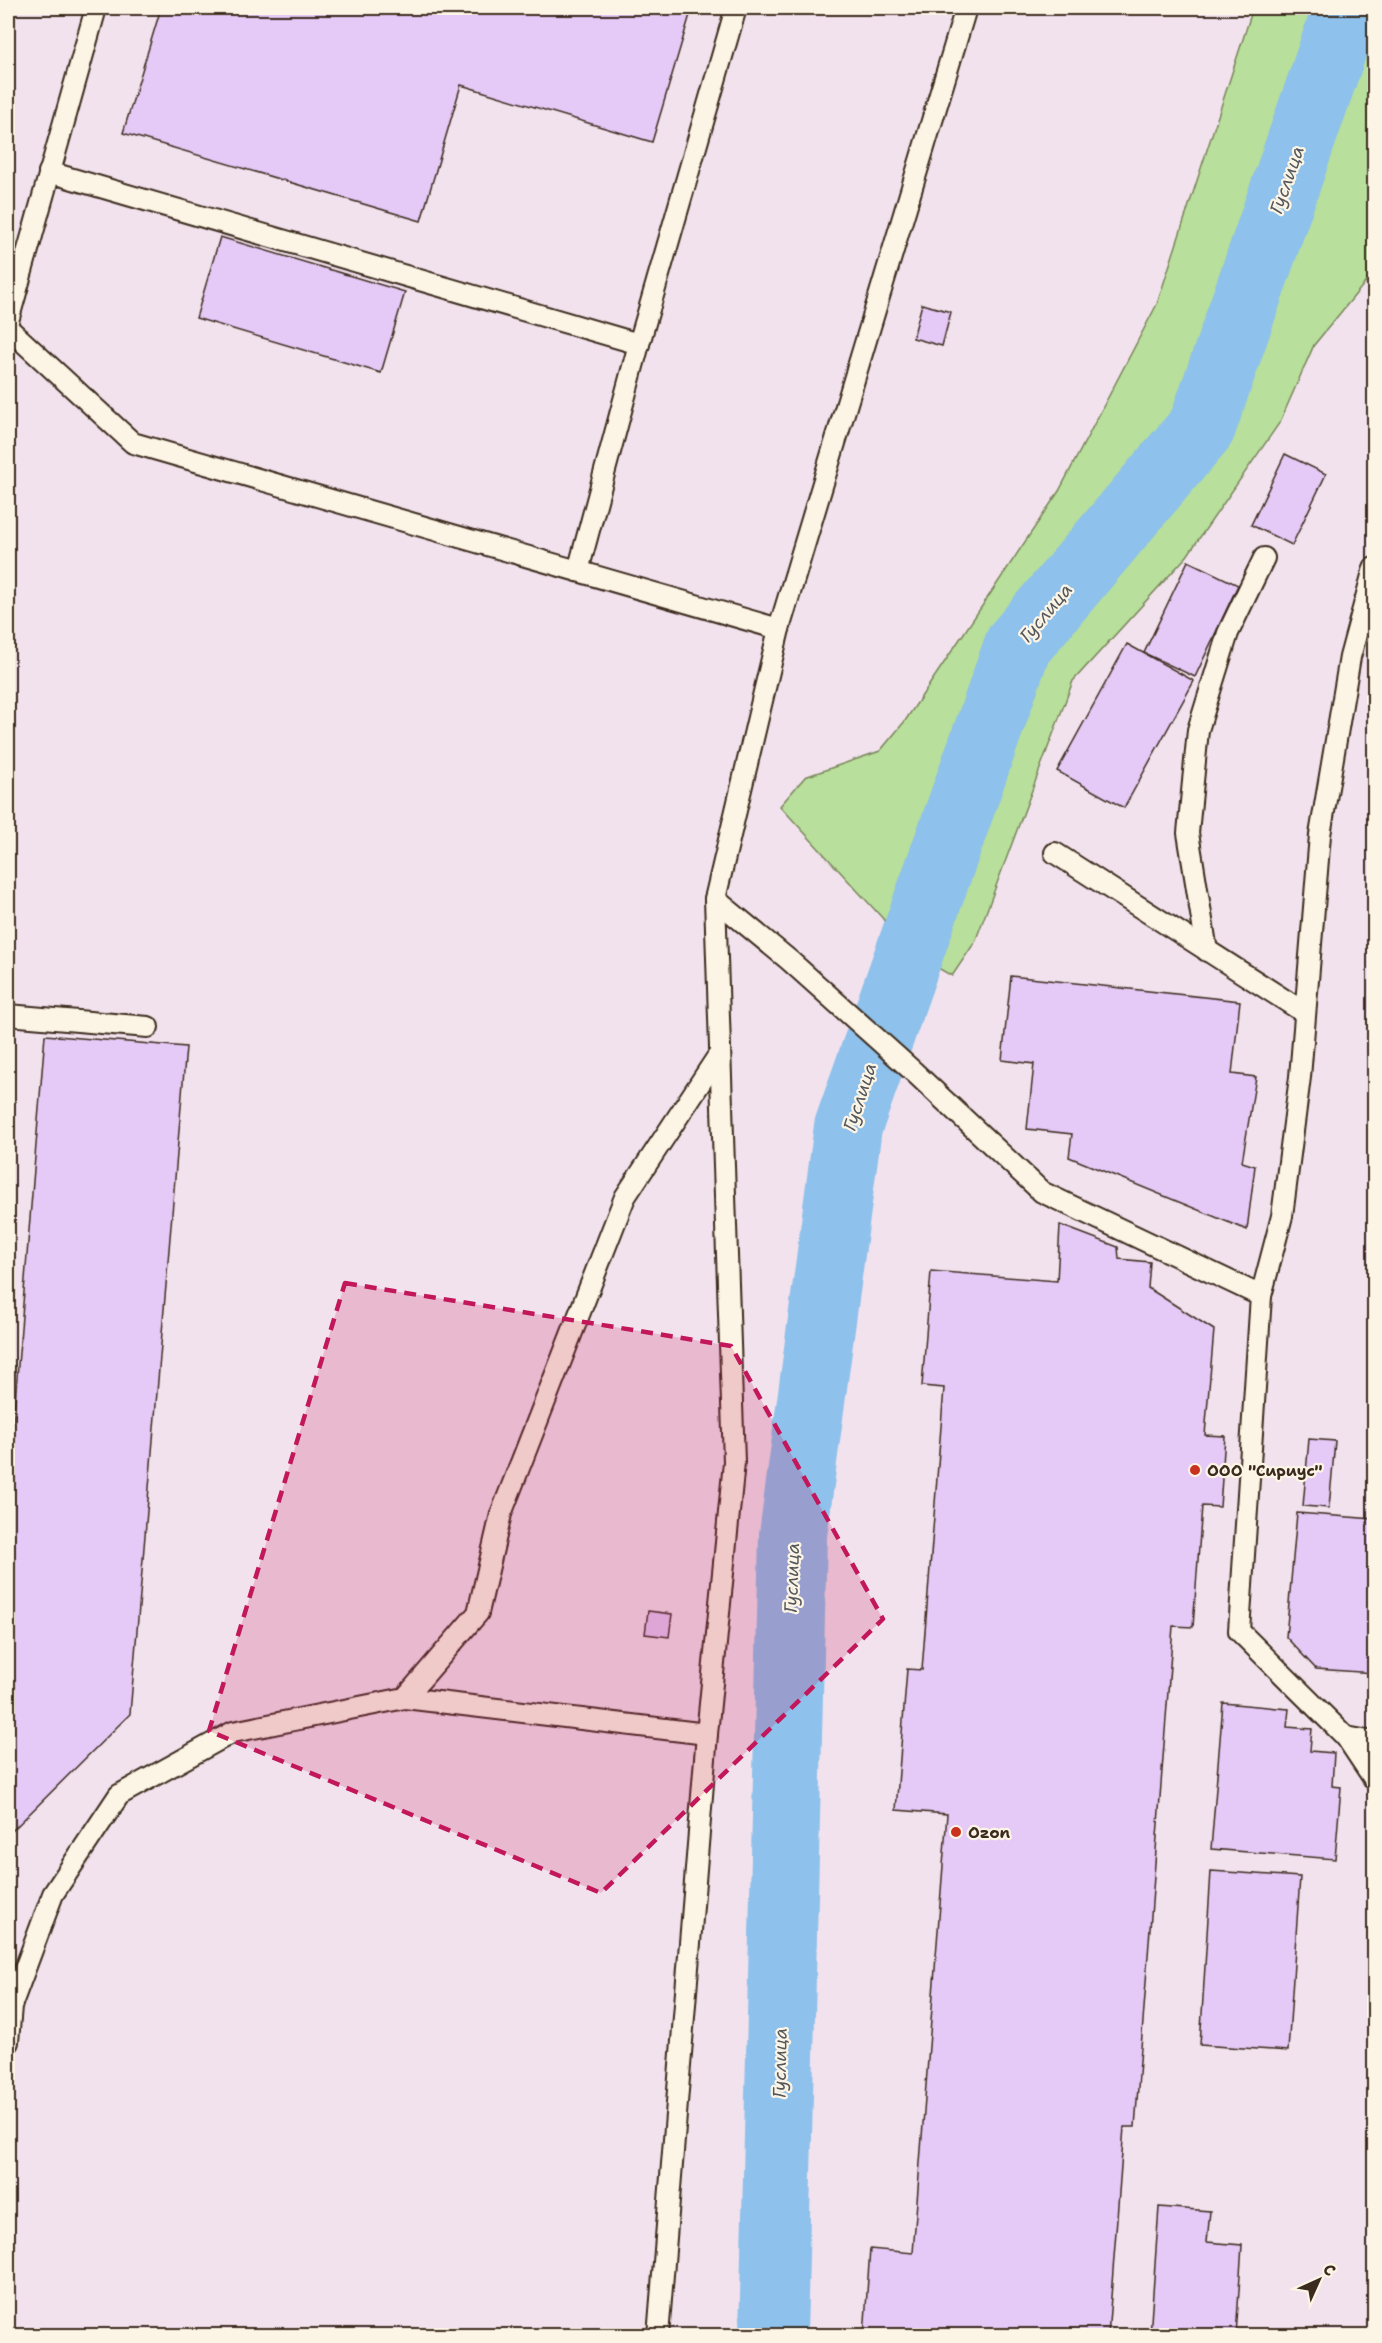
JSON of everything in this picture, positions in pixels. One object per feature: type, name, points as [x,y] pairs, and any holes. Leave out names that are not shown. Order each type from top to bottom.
[{"type":"lane","points":[[8,321],[96,8]]},
{"type":"lane","points":[[578,571],[639,344],[736,8]]},
{"type":"lane","points":[[658,2336],[706,1734],[734,1462],[715,899],[779,629],[966,8]]},
{"type":"lane","points":[[50,172],[639,344]]},
{"type":"lane","points":[[8,328],[133,443],[779,629]]},
{"type":"lane","points":[[1207,951],[1188,833],[1198,730],[1228,633],[1264,558]]},
{"type":"lane","points":[[1374,568],[1350,657],[1320,835],[1305,1013],[1282,1216],[1261,1296],[1239,1631],[1346,1737],[1374,1779]]},
{"type":"lane","points":[[1055,853],[1305,1013]]},
{"type":"lane","points":[[715,899],[789,960],[914,1072],[1042,1192],[1261,1296]]},
{"type":"lane","points":[[8,1015],[148,1027]]},
{"type":"lane","points":[[405,1698],[478,1613],[501,1514],[625,1197],[720,1053]]},
{"type":"lane","points":[[8,2042],[11,2006],[53,1894],[119,1795],[233,1732],[405,1698],[706,1734]]},
{"type":"lane","points":[[1346,1737],[1374,1742]]},
{"type":"highlighted area","points":[[345,1283],[731,1346],[883,1619],[601,1893],[209,1731]]},
{"type":"shaded area","points":[[8,8],[1374,8],[1374,2335],[8,2335]]},
{"type":"green space","points":[[1253,8],[1374,8],[1374,272],[1314,345],[1280,422],[1187,556],[1073,681],[975,942],[952,976],[917,956],[780,806],[805,777],[880,751],[905,721],[1059,491],[1157,304]]},
{"type":"building","points":[[161,8],[692,8],[652,142],[461,85],[421,221],[123,133]]},
{"type":"building","points":[[220,237],[405,292],[381,373],[196,318]]},
{"type":"building","points":[[922,304],[951,312],[942,346],[913,338]]},
{"type":"building","points":[[1285,454],[1326,474],[1292,545],[1251,525]]},
{"type":"building","points":[[1188,561],[1238,585],[1195,677],[1144,653]]},
{"type":"building","points":[[1127,644],[1194,681],[1124,808],[1057,771]]},
{"type":"building","points":[[1011,976],[1240,1001],[1232,1074],[1256,1077],[1242,1162],[1255,1166],[1247,1230],[1069,1157],[1072,1134],[1027,1129],[1034,1064],[1002,1060]]},
{"type":"building","points":[[45,1035],[186,1047],[130,1714],[8,1835],[8,1487]]},
{"type":"building","points":[[1060,1225],[1118,1247],[1119,1259],[1150,1262],[1148,1288],[1214,1330],[1205,1435],[1225,1436],[1220,1507],[1202,1506],[1193,1627],[1173,1626],[1135,2127],[1124,2127],[1108,2336],[864,2336],[870,2249],[913,2253],[947,1814],[896,1810],[907,1669],[922,1670],[944,1388],[922,1386],[931,1271],[1057,1281]]},
{"type":"building","points":[[1309,1439],[1335,1441],[1329,1508],[1303,1506]]},
{"type":"building","points":[[1297,1513],[1374,1519],[1374,1673],[1316,1669],[1286,1637]]},
{"type":"building","points":[[648,1611],[672,1614],[669,1637],[645,1634]]},
{"type":"building","points":[[1223,1703],[1289,1709],[1287,1727],[1312,1729],[1310,1751],[1334,1753],[1332,1786],[1341,1787],[1335,1859],[1211,1849]]},
{"type":"building","points":[[1211,1871],[1300,1877],[1288,2051],[1200,2045]]},
{"type":"building","points":[[1159,2207],[1210,2211],[1207,2242],[1242,2245],[1236,2336],[1150,2336]]},
{"type":"waterway","name":"Гуслица","points":[[773,2336],[793,1535],[848,1127],[1018,645],[1202,427],[1347,8]]},
{"type":"place","name":"ООО \"Сириус\"","points":[[1195,1470]]},
{"type":"place","name":"Ozon","points":[[956,1832]]}]
